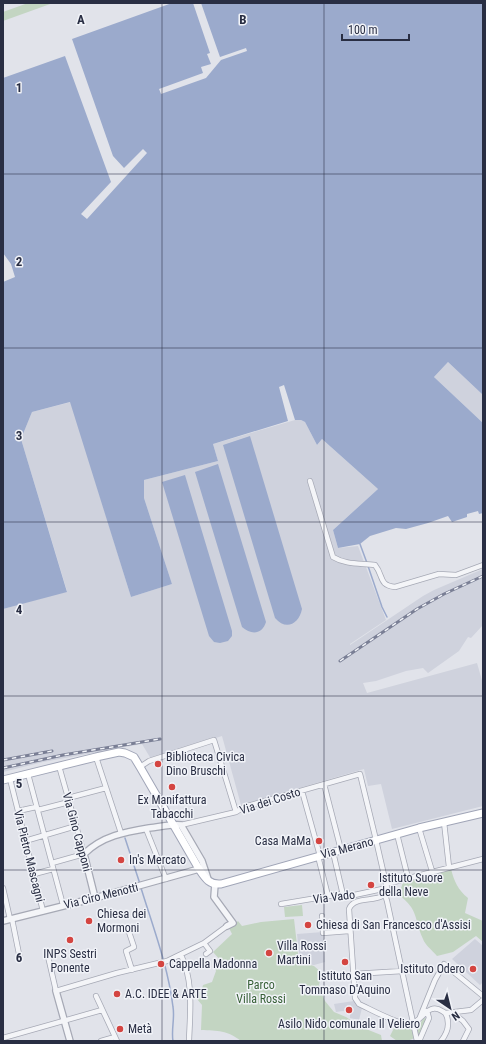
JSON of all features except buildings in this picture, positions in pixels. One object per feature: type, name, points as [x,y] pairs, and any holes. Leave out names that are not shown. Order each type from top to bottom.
[{"type":"main road","points":[[6,779],[96,757],[125,752],[134,757],[177,825],[199,869],[212,883]]},
{"type":"main road","name":"Via Merano","points":[[212,883],[221,884],[337,851],[368,846],[376,840],[483,812]]},
{"type":"street","points":[[310,481],[333,557],[339,560],[363,565],[377,566],[385,585],[395,588],[439,574],[456,575],[483,565]]},
{"type":"street","points":[[140,767],[149,761],[214,740],[236,812]]},
{"type":"street","points":[[96,757],[121,833]]},
{"type":"street","name":"Via Gino Capponi","points":[[59,766],[95,898]]},
{"type":"street","points":[[28,774],[63,906]]},
{"type":"street","name":"Via dei Costo","points":[[177,825],[236,812],[244,807],[360,774],[376,840]]},
{"type":"street","name":"Via Pietro Mascagni","points":[[6,779],[18,811],[43,910]]},
{"type":"street","points":[[324,784],[337,851],[343,896]]},
{"type":"street","points":[[18,811],[69,800],[106,788]]},
{"type":"street","points":[[302,791],[328,896]]},
{"type":"street","points":[[444,822],[449,867]]},
{"type":"street","points":[[34,874],[84,854],[92,846],[121,833],[177,825],[202,861],[212,883],[214,897],[231,925],[204,943],[164,962],[56,991]]},
{"type":"street","points":[[26,841],[76,826]]},
{"type":"street","points":[[419,828],[432,871]]},
{"type":"street","points":[[146,829],[166,879]]},
{"type":"street","points":[[397,834],[408,878]]},
{"type":"street","points":[[376,840],[386,886],[385,895],[403,971],[412,1024],[417,1041]]},
{"type":"street","name":"Via Vado","points":[[281,904],[341,894],[345,897],[386,886],[432,871],[483,859]]},
{"type":"street","name":"Via Ciro Menotti","points":[[3,921],[144,885],[199,869]]},
{"type":"street","points":[[3,888],[20,959]]},
{"type":"street","points":[[385,895],[382,897],[355,902],[351,904],[348,911],[355,998],[357,1002],[403,1023],[412,1024],[420,1019],[427,1011],[436,1008],[446,1014],[471,1010],[483,1000]]},
{"type":"street","points":[[322,916],[323,933],[349,931]]},
{"type":"street","points":[[128,929],[134,946],[126,951],[132,970]]},
{"type":"street","points":[[204,943],[208,953]]},
{"type":"street","points":[[47,952],[70,1041]]},
{"type":"street","points":[[181,955],[187,967],[189,978],[189,1041]]},
{"type":"street","points":[[420,1019],[435,980],[444,964],[481,995],[483,989]]},
{"type":"street","points":[[353,974],[403,971]]},
{"type":"street","points":[[96,996],[116,1039],[101,1041]]},
{"type":"street","points":[[5,1039],[102,1010]]},
{"type":"street","points":[[417,1041],[420,1039],[429,1018],[427,1011]]},
{"type":"street","points":[[453,1013],[461,1019],[468,1028],[468,1032],[463,1041]]},
{"type":"street","points":[[441,1041],[448,1028],[446,1014]]},
{"type":"shaded area","points":[[448,362],[483,395],[483,423],[434,377]]},
{"type":"shaded area","points":[[71,402],[131,597],[172,584],[144,498],[144,480],[218,461],[213,444],[295,420],[305,422],[317,445],[322,439],[378,489],[333,530],[338,548],[358,546],[386,620],[350,645],[423,596],[483,569],[483,625],[471,638],[468,637],[459,651],[428,673],[423,668],[406,671],[376,681],[363,683],[367,693],[477,663],[483,684],[483,806],[392,829],[381,784],[368,786],[364,769],[241,805],[222,736],[151,759],[142,744],[43,762],[3,772],[3,609],[67,591],[21,439],[32,412]]},
{"type":"shaded area","points":[[323,932],[325,962],[314,965],[300,962],[297,934]]},
{"type":"shaded area","name":"Istituto Odero","points":[[475,939],[483,946],[483,982],[480,985],[452,959]]},
{"type":"shaded area","name":"Asilo Nido comunale Il Veliero","points":[[354,1001],[362,1008],[359,1020],[350,1018],[350,1013],[343,1011],[336,1012],[334,1004]]},
{"type":"green space","points":[[28,3],[53,3],[3,21],[3,12]]},
{"type":"green space","points":[[451,869],[457,885],[468,898],[465,913],[483,921],[483,942],[476,936],[453,952],[437,956],[424,941],[410,905],[399,895],[403,882]]},
{"type":"green space","points":[[302,905],[303,916],[285,917],[284,907]]},
{"type":"green space","name":"Parco Villa Rossi","points":[[294,919],[299,962],[314,966],[322,973],[319,985],[325,1001],[334,1012],[346,1017],[361,1027],[381,1035],[382,1041],[241,1041],[227,1033],[201,1030],[202,1005],[197,999],[193,999],[192,995],[196,995],[197,990],[202,989],[203,985],[212,982],[216,971],[214,966],[221,961],[213,952],[232,934],[228,926],[234,925],[238,921],[242,926],[261,922]]},
{"type":"green space","points":[[424,1018],[427,1019],[419,1036],[410,1040],[397,1041],[390,1036],[396,1024],[411,1028],[418,1026]]},
{"type":"water","points":[[172,3],[193,3],[210,53],[207,54],[211,64],[201,67],[203,73],[159,89],[161,94],[206,78],[221,60],[247,51],[246,48],[220,57],[201,3],[483,3],[483,395],[448,362],[434,377],[483,423],[483,513],[479,514],[478,511],[467,514],[467,517],[452,522],[448,516],[406,529],[396,528],[370,536],[360,544],[338,548],[333,530],[378,489],[322,439],[317,445],[305,422],[295,420],[284,385],[279,387],[288,421],[213,444],[218,461],[144,480],[144,498],[172,584],[131,597],[70,402],[32,412],[21,439],[67,592],[3,609],[3,282],[15,277],[11,264],[3,253],[3,78],[65,56],[111,182],[81,214],[87,219],[147,153],[143,149],[124,168],[113,156],[72,39]]},
{"type":"water","points":[[250,436],[302,609],[298,619],[292,624],[288,625],[279,622],[275,618],[223,445]]},
{"type":"water","points":[[218,464],[266,622],[262,629],[256,632],[245,630],[242,627],[195,472]]},
{"type":"water","points":[[185,475],[232,631],[232,636],[228,641],[220,643],[214,642],[209,636],[162,482]]},
{"type":"waterway","points":[[360,544],[367,563]]},
{"type":"waterway","points":[[368,566],[387,617]]},
{"type":"waterway","points":[[125,838],[140,884]]},
{"type":"waterway","points":[[141,888],[168,977],[173,1011],[173,1041]]},
{"type":"railway","points":[[340,661],[417,609],[444,594],[483,576]]},
{"type":"railway","points":[[3,768],[63,755],[160,739]]},
{"type":"railway","points":[[3,760],[52,751]]},
{"type":"place","name":"Biblioteca Civica Dino Bruschi","points":[[158,764]]},
{"type":"place","name":"Ex Manifattura Tabacchi","points":[[172,787]]},
{"type":"place","name":"Casa MaMa","points":[[319,841]]},
{"type":"place","name":"In's Mercato","points":[[121,860]]},
{"type":"place","name":"Istituto Suore della Neve","points":[[371,885]]},
{"type":"place","name":"Chiesa dei Mormoni","points":[[89,921]]},
{"type":"place","name":"Chiesa di San Francesco d'Assisi","points":[[308,925]]},
{"type":"place","name":"INPS Sestri Ponente","points":[[70,940]]},
{"type":"place","name":"Villa Rossi Martini","points":[[269,953]]},
{"type":"place","name":"Istituto San Tommaso D'Aquino","points":[[345,962]]},
{"type":"place","name":"Cappella Madonna","points":[[161,964]]},
{"type":"place","name":"Istituto Odero","points":[[473,969]]},
{"type":"place","name":"A.C. IDEE & ARTE","points":[[117,994]]},
{"type":"place","name":"Asilo Nido comunale Il Veliero","points":[[349,1010]]},
{"type":"place","name":"Metà","points":[[120,1029]]}]
